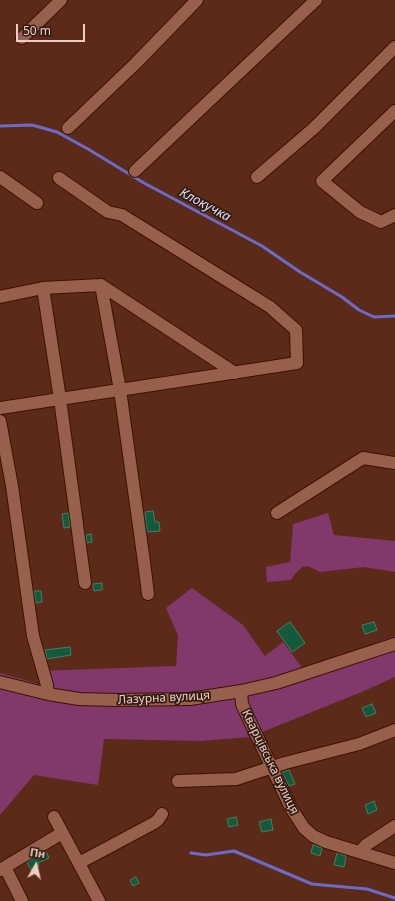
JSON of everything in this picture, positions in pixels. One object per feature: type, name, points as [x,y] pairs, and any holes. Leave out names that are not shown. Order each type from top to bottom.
[{"type":"street","points":[[22,38],[61,0]]},
{"type":"street","points":[[68,128],[136,63],[197,0]]},
{"type":"street","points":[[135,171],[316,0]]},
{"type":"street","points":[[257,176],[314,128],[395,47]]},
{"type":"street","points":[[395,111],[322,180],[360,212],[381,222],[395,216]]},
{"type":"street","points":[[0,177],[37,203]]},
{"type":"street","points":[[0,408],[297,363],[296,330],[270,307],[122,215],[108,212],[59,178]]},
{"type":"street","points":[[0,297],[43,288],[102,285],[234,372]]},
{"type":"street","points":[[102,285],[120,390],[148,594]]},
{"type":"street","points":[[43,288],[85,583]]},
{"type":"street","points":[[0,422],[12,486],[33,636],[47,685],[48,694]]},
{"type":"street","points":[[278,512],[363,458],[395,463]]},
{"type":"street","name":"Лазурна вулиця","points":[[0,682],[69,698],[97,700],[162,700],[205,697],[276,683],[395,644]]},
{"type":"street","name":"Кварцівська вулиця","points":[[241,691],[242,704],[271,768],[291,808],[308,832],[318,838],[395,863]]},
{"type":"street","points":[[178,781],[230,780],[359,744],[395,730]]},
{"type":"street","points":[[79,863],[158,820],[162,814]]},
{"type":"street","points":[[54,817],[99,901]]},
{"type":"street","points":[[360,852],[366,845],[395,826]]},
{"type":"street","points":[[22,901],[2,868],[62,833]]},
{"type":"shaded area","points":[[328,513],[334,535],[395,541],[395,572],[364,567],[320,572],[308,566],[302,567],[291,580],[267,582],[266,567],[290,562],[293,524]]},
{"type":"shaded area","points":[[192,588],[243,625],[265,656],[283,642],[303,669],[395,636],[395,677],[250,737],[201,741],[104,739],[98,785],[34,775],[0,815],[0,673],[39,684],[38,671],[176,666],[178,635],[166,608]]},
{"type":"building","points":[[153,511],[155,522],[159,522],[160,531],[147,532],[145,512]]},
{"type":"building","points":[[68,513],[70,527],[64,528],[62,514]]},
{"type":"building","points":[[91,534],[92,542],[87,543],[86,535]]},
{"type":"building","points":[[102,583],[102,590],[94,591],[93,584]]},
{"type":"building","points":[[34,591],[41,591],[42,602],[36,603]]},
{"type":"building","points":[[290,622],[305,643],[292,652],[277,631]]},
{"type":"building","points":[[374,622],[377,630],[365,634],[362,625]]},
{"type":"building","points":[[70,647],[71,655],[47,659],[45,650]]},
{"type":"building","points":[[372,704],[376,713],[366,717],[362,708]]},
{"type":"building","points":[[289,770],[295,784],[289,786],[282,772]]},
{"type":"building","points":[[374,801],[377,810],[368,814],[365,805]]},
{"type":"building","points":[[236,817],[238,825],[229,827],[227,819]]},
{"type":"building","points":[[271,819],[273,830],[262,832],[259,822]]},
{"type":"building","points":[[313,845],[322,848],[320,856],[311,853]]},
{"type":"building","points":[[46,851],[49,858],[38,863],[39,866],[31,870],[27,862]]},
{"type":"building","points":[[337,853],[346,856],[344,867],[334,865]]},
{"type":"building","points":[[136,877],[139,883],[133,886],[130,880]]},
{"type":"waterway","name":"Клокучка","points":[[0,126],[32,125],[57,132],[144,183],[262,246],[300,272],[342,297],[359,310],[374,317],[395,316]]},
{"type":"waterway","points":[[191,853],[206,855],[234,851],[312,884],[367,889],[395,898]]}]
